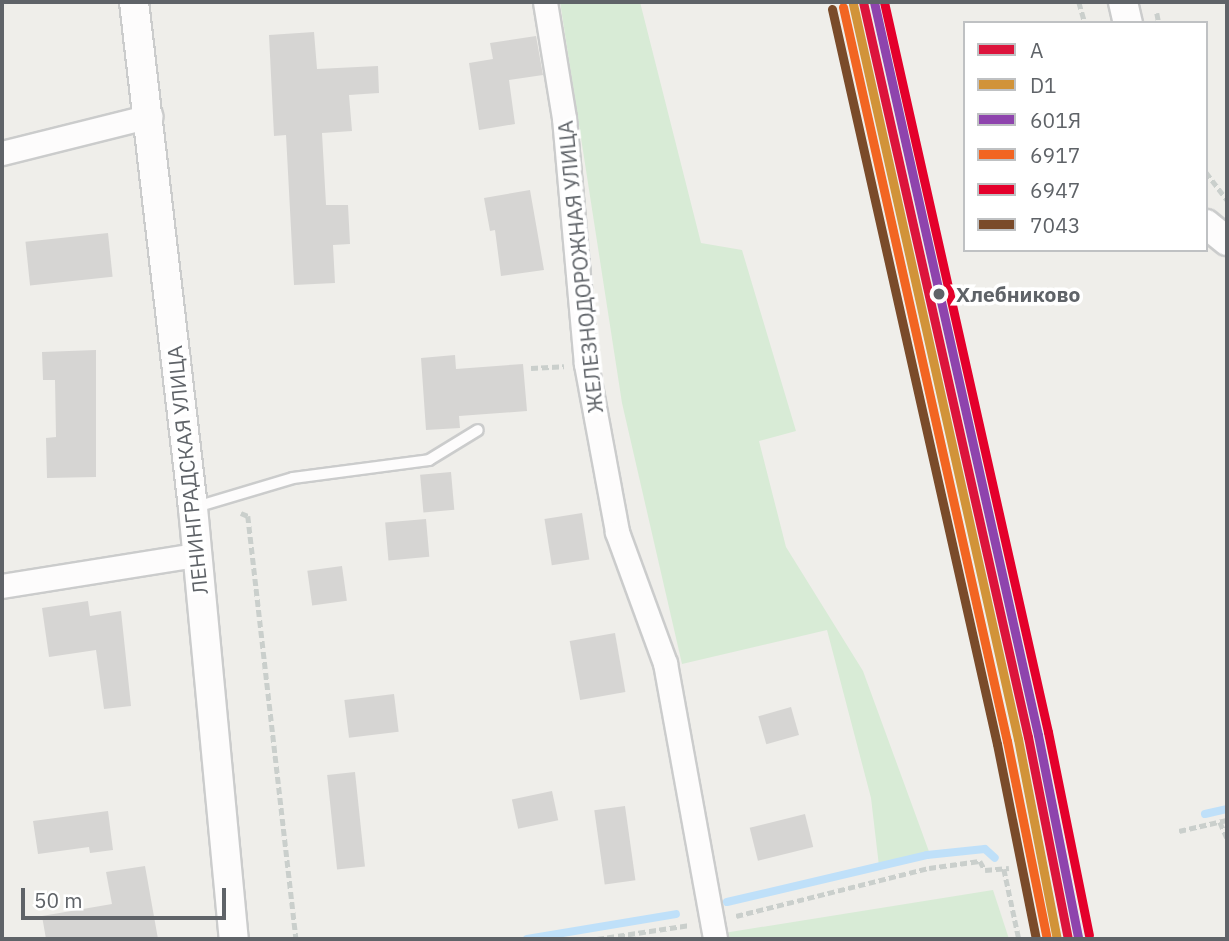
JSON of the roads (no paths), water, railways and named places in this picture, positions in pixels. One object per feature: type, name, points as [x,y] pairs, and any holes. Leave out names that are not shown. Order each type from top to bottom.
[{"type":"street","name":"ЛЕНИНГРАДСКАЯ УЛИЦА","points":[[134,2],[203,505],[196,555],[234,939]]},
{"type":"street","name":"ЖЕЛЕЗНОДОРОЖНАЯ УЛИЦА","points":[[545,2],[564,118],[586,364],[617,532],[665,663],[714,930]]},
{"type":"street","points":[[1123,2],[1128,21]]},
{"type":"street","points":[[2,153],[150,116]]},
{"type":"street","points":[[1208,226],[1227,241]]},
{"type":"street","points":[[2,586],[196,555]]},
{"type":"lane","points":[[203,505],[293,478],[429,460],[478,429]]},
{"type":"waterway","points":[[1205,814],[1227,809]]},
{"type":"waterway","points":[[727,902],[927,855],[985,849],[995,858]]},
{"type":"waterway","points":[[527,939],[676,914]]},
{"type":"place","name":"Хлебниково","points":[[939,294]]}]
